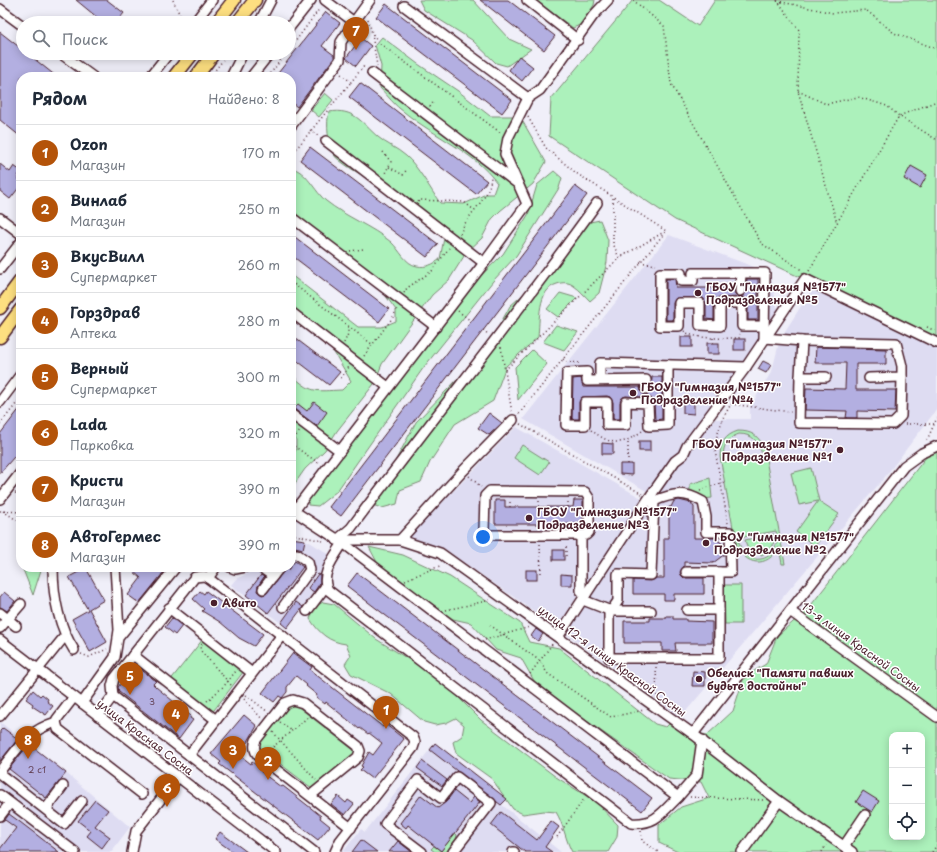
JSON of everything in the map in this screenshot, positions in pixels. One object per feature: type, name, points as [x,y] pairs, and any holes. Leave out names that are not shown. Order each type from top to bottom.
[{"type":"main road","points":[[221,16],[234,0]]},
{"type":"main road","points":[[242,16],[255,0]]},
{"type":"main road","points":[[178,72],[187,60]]},
{"type":"main road","points":[[202,72],[215,60]]},
{"type":"main road","points":[[0,308],[16,287]]},
{"type":"main road","points":[[0,337],[16,316]]},
{"type":"street","points":[[199,16],[212,0]]},
{"type":"street","points":[[262,16],[271,0]]},
{"type":"street","points":[[296,19],[311,0]]},
{"type":"street","points":[[326,0],[354,22]]},
{"type":"street","points":[[527,0],[578,40]]},
{"type":"street","points":[[296,508],[388,387],[436,327],[527,204],[505,154],[508,138],[528,98],[540,90],[578,40],[593,16],[608,0]]},
{"type":"street","points":[[296,119],[340,60],[341,42],[369,2]]},
{"type":"street","points":[[404,6],[528,98]]},
{"type":"street","points":[[0,9],[16,21]]},
{"type":"street","points":[[70,60],[86,72]]},
{"type":"street","points":[[154,72],[163,60]]},
{"type":"street","points":[[234,72],[240,60]]},
{"type":"street","points":[[256,72],[265,60]]},
{"type":"street","points":[[372,73],[519,185]]},
{"type":"street","points":[[326,141],[484,263]]},
{"type":"street","points":[[597,203],[496,340],[340,541],[326,571],[326,586],[328,590],[631,823],[639,824],[655,820],[697,774],[702,740]]},
{"type":"street","points":[[0,218],[16,230]]},
{"type":"street","points":[[296,221],[436,327]]},
{"type":"street","points":[[0,269],[16,248]]},
{"type":"street","points":[[764,326],[742,326],[742,303],[720,303],[720,326],[700,326],[700,303],[679,303],[679,326],[660,326],[660,273],[681,273],[681,281],[693,281],[693,272],[764,273],[764,326],[764,338]]},
{"type":"street","points":[[740,291],[741,273]]},
{"type":"street","points":[[558,636],[675,461],[683,455],[687,446],[746,367],[805,279],[937,343]]},
{"type":"street","points":[[296,316],[388,387]]},
{"type":"street","points":[[764,338],[802,341],[896,343],[902,366],[901,416],[893,424],[798,423],[802,341]]},
{"type":"street","points":[[600,380],[600,363],[746,367]]},
{"type":"street","points":[[646,389],[646,380],[587,381],[587,372],[566,373],[566,425],[585,425],[585,402],[607,402],[607,425],[626,425],[626,402],[648,403],[649,426],[668,425],[668,365]]},
{"type":"street","points":[[800,377],[826,377]]},
{"type":"street","points":[[869,378],[902,377]]},
{"type":"street","points":[[0,401],[16,380]]},
{"type":"street","points":[[296,418],[340,451]]},
{"type":"street","points":[[400,540],[463,471],[513,420]]},
{"type":"street","points":[[693,734],[904,466],[922,453],[937,446]]},
{"type":"street","points":[[0,499],[16,478]]},
{"type":"street","points":[[490,490],[585,492],[589,498],[589,532],[586,535],[581,535],[489,535],[484,530],[485,496],[490,490]]},
{"type":"street","points":[[651,499],[668,495],[682,493],[686,494],[703,502],[706,516],[706,532],[730,532],[731,572],[686,572]]},
{"type":"street","points":[[651,499],[651,575],[618,574],[618,601],[610,610],[609,658],[719,658],[718,572]]},
{"type":"street","points":[[296,515],[340,541],[678,796]]},
{"type":"street","points":[[581,535],[581,591],[584,597],[610,610],[651,611]]},
{"type":"street","name":"улица 12-я линия Красной Сосны","points":[[340,541],[400,540],[440,553],[702,740],[779,801],[852,852]]},
{"type":"street","points":[[283,607],[310,570],[308,562],[296,554]]},
{"type":"street","points":[[53,572],[53,586],[60,624],[65,636],[74,650]]},
{"type":"street","points":[[82,703],[115,657],[119,622],[115,572]]},
{"type":"street","points":[[118,641],[172,572]]},
{"type":"street","points":[[208,578],[212,572]]},
{"type":"street","points":[[267,572],[273,576]]},
{"type":"street","points":[[263,589],[276,572]]},
{"type":"street","points":[[98,716],[113,696],[112,686],[114,679],[169,608],[195,577],[204,576],[208,578],[414,740],[413,748],[338,844],[335,852]]},
{"type":"street","points":[[307,611],[326,586]]},
{"type":"street","points":[[0,628],[21,604]]},
{"type":"street","points":[[169,608],[252,673]]},
{"type":"street","points":[[687,610],[719,610]]},
{"type":"street","name":"13-я линия Красной Сосны","points":[[790,611],[937,717]]},
{"type":"street","points":[[0,613],[16,626]]},
{"type":"street","points":[[189,755],[282,635]]},
{"type":"street","points":[[0,716],[65,636]]},
{"type":"street","name":"улица Красная Сосна","points":[[0,640],[275,852]]},
{"type":"street","points":[[133,655],[216,720]]},
{"type":"street","points":[[113,696],[314,852]]},
{"type":"street","points":[[74,697],[56,722],[41,728],[26,738],[0,772],[64,824],[82,801]]},
{"type":"street","points":[[310,796],[356,759],[360,751],[358,746],[300,701],[293,700],[285,703],[268,725],[255,743],[255,752],[260,757],[351,828]]},
{"type":"street","points":[[56,722],[58,729],[142,794]]},
{"type":"street","points":[[132,852],[136,831],[178,777]]},
{"type":"street","points":[[422,852],[385,824],[418,780],[441,798],[457,777],[491,803],[453,852]]},
{"type":"street","points":[[46,809],[63,786]]},
{"type":"street","points":[[0,795],[75,852]]},
{"type":"street","points":[[742,852],[779,801]]},
{"type":"street","points":[[0,816],[10,803]]},
{"type":"street","points":[[844,846],[865,815]]},
{"type":"path","points":[[173,0],[180,16]]},
{"type":"path","points":[[296,41],[326,0]]},
{"type":"path","points":[[633,0],[664,26],[671,84],[761,244],[807,274],[899,116],[937,101]]},
{"type":"path","points":[[777,0],[799,30],[798,91],[837,223]]},
{"type":"path","points":[[777,0],[833,13],[866,10],[894,33],[937,49]]},
{"type":"path","points":[[369,2],[368,23],[372,33],[377,65],[372,73]]},
{"type":"path","points":[[372,33],[380,43],[508,138]]},
{"type":"path","points":[[213,72],[217,60]]},
{"type":"path","points":[[272,72],[281,60]]},
{"type":"path","points":[[296,148],[363,67]]},
{"type":"path","points":[[334,69],[351,82]]},
{"type":"path","points":[[798,91],[826,104],[858,97],[887,106],[899,116],[937,140]]},
{"type":"path","points":[[523,109],[546,148],[576,173],[614,196],[666,231]]},
{"type":"path","points":[[310,130],[326,141]]},
{"type":"path","points":[[379,182],[391,162],[383,152]]},
{"type":"path","points":[[389,167],[403,175],[407,169]]},
{"type":"path","points":[[341,378],[373,345],[392,317],[399,300],[407,288],[432,271],[455,240],[486,194],[490,186],[491,172],[495,167]]},
{"type":"path","points":[[614,196],[614,243],[619,258]]},
{"type":"path","points":[[414,208],[420,200],[429,199],[464,202],[475,210]]},
{"type":"path","points":[[505,370],[619,258],[666,231]]},
{"type":"path","points":[[513,420],[666,231]]},
{"type":"path","points":[[344,257],[351,250],[363,249]]},
{"type":"path","points":[[640,262],[646,263]]},
{"type":"path","points":[[296,286],[373,345]]},
{"type":"path","points":[[451,306],[471,321]]},
{"type":"path","points":[[348,326],[348,334]]},
{"type":"path","points":[[713,338],[713,343]]},
{"type":"path","points":[[500,343],[513,420]]},
{"type":"path","points":[[563,359],[567,362]]},
{"type":"path","points":[[720,403],[799,413]]},
{"type":"path","points":[[0,424],[16,404]]},
{"type":"path","points":[[730,532],[714,445],[723,418],[731,404]]},
{"type":"path","points":[[922,453],[933,424],[937,418]]},
{"type":"path","points":[[513,420],[651,499]]},
{"type":"path","points":[[893,424],[937,424]]},
{"type":"path","points":[[296,437],[305,425]]},
{"type":"path","points":[[585,425],[605,441],[628,441],[649,426]]},
{"type":"path","points":[[628,441],[628,464]]},
{"type":"path","points":[[296,447],[326,469]]},
{"type":"path","points":[[468,475],[488,493]]},
{"type":"path","points":[[686,494],[724,482]]},
{"type":"path","points":[[0,511],[16,512]]},
{"type":"path","points":[[3,511],[16,520]]},
{"type":"path","points":[[296,535],[327,542],[340,541]]},
{"type":"path","points":[[540,535],[541,574]]},
{"type":"path","points":[[566,535],[566,556]]},
{"type":"path","points":[[395,583],[452,561]]},
{"type":"path","points":[[434,613],[502,598]]},
{"type":"path","points":[[476,643],[529,628],[535,621]]},
{"type":"path","points":[[490,625],[540,661],[547,673],[611,716],[657,708],[656,658]]},
{"type":"path","points":[[525,680],[558,636]]},
{"type":"path","points":[[207,638],[200,649],[322,787]]},
{"type":"path","points":[[74,650],[82,655],[89,656],[118,641]]},
{"type":"path","points":[[208,700],[228,681],[241,664]]},
{"type":"path","points":[[238,691],[292,731]]},
{"type":"path","points":[[260,757],[314,712]]},
{"type":"path","points":[[558,836],[590,791]]},
{"type":"path","points":[[678,796],[779,801]]},
{"type":"path","points":[[639,824],[642,841],[658,852]]},
{"type":"path","points":[[932,852],[937,845]]},
{"type":"shaded area","points":[[669,235],[770,273],[778,312],[744,364],[648,492],[523,419]]},
{"type":"shaded area","points":[[812,289],[937,349],[937,409],[885,477],[681,717],[567,634],[664,485],[715,419],[750,419],[750,407],[772,371],[780,339]]},
{"type":"shaded area","name":"ГБОУ \"Гимназия №1577\" Подразделение №3","points":[[516,427],[643,499],[557,627],[443,548],[409,537]]},
{"type":"shaded area","points":[[296,538],[308,541],[332,556],[320,574],[324,578],[287,628],[231,585],[236,579],[251,572],[296,572]]},
{"type":"shaded area","points":[[0,722],[66,773],[130,827],[111,852],[0,852]]},
{"type":"shaded area","points":[[435,743],[507,799],[502,805],[561,852],[343,852],[361,829],[365,832]]},
{"type":"green space","points":[[419,0],[473,0],[509,39],[531,49],[507,66],[496,63],[472,40],[424,10]]},
{"type":"green space","points":[[535,0],[595,0],[594,5],[582,24],[573,28]]},
{"type":"green space","points":[[633,0],[659,0],[698,26],[715,0],[937,0],[937,340],[675,220],[549,136],[551,99]]},
{"type":"green space","points":[[382,37],[458,91],[490,116],[513,116],[523,122],[546,162],[533,184],[492,219],[482,238],[466,253],[449,280],[432,295],[382,364],[374,384],[337,431],[325,450],[305,469],[296,482],[296,378],[309,388],[319,391],[342,390],[351,381],[326,339],[296,319],[296,279],[358,327],[382,327],[396,321],[396,310],[377,284],[344,257],[333,243],[315,229],[296,218],[296,170],[306,177],[326,201],[383,236],[394,245],[409,263],[413,265],[430,265],[440,259],[444,238],[437,228],[417,210],[341,162],[333,154],[329,139],[329,112],[338,111],[351,114],[362,121],[381,139],[406,156],[419,171],[440,203],[464,204],[486,194],[493,194],[497,183],[477,162],[401,110],[380,88],[381,66],[375,45]]},
{"type":"green space","points":[[325,93],[333,100],[319,117],[311,110]]},
{"type":"green space","points":[[554,171],[562,178],[559,188],[516,256],[493,281],[424,367],[337,491],[318,506],[308,505],[309,494],[325,479],[347,448],[360,416],[387,393],[439,317],[503,254],[528,215],[537,185]]},
{"type":"green space","points":[[585,220],[590,222],[600,220],[608,240],[607,262],[599,293],[590,301],[578,289],[570,284],[561,283],[551,287],[546,292],[541,306],[538,337],[506,366],[493,401],[455,424],[430,462],[421,482],[400,490],[397,504],[382,508],[372,505],[416,422],[480,356],[493,337],[510,306],[560,262],[575,224]]},
{"type":"green space","points":[[560,293],[577,298],[558,317],[547,309]]},
{"type":"green space","points":[[556,325],[578,332],[564,350],[543,342]]},
{"type":"green space","points":[[532,350],[547,364],[518,400],[515,367]]},
{"type":"green space","points":[[738,431],[751,433],[760,440],[764,448],[785,564],[782,564],[779,547],[768,559],[762,562],[756,562],[745,557],[736,544],[720,457],[724,440]],"holes":[[[739,434],[752,437],[759,446],[762,455],[724,462],[724,448],[730,439]],[[776,531],[777,542],[774,550],[762,559],[754,559],[747,555],[741,548],[738,538]]]},
{"type":"green space","points":[[937,443],[937,852],[678,852],[659,843],[659,825],[681,807],[709,798],[701,782],[669,779],[537,686],[521,658],[496,650],[471,623],[453,619],[378,564],[369,547],[403,555],[450,577],[520,623],[529,642],[559,648],[655,724],[666,727],[669,724],[674,728],[707,735],[733,711],[744,677],[766,664],[777,636],[808,609]]},
{"type":"green space","points":[[522,445],[549,462],[540,475],[514,458]]},
{"type":"green space","points":[[811,468],[819,501],[839,514],[815,546],[796,532],[818,501],[799,505],[791,473]]},
{"type":"green space","points":[[710,478],[712,498],[702,499],[690,493],[690,484]]},
{"type":"green space","points":[[774,534],[773,546],[762,555],[748,550],[745,540]]},
{"type":"green space","points":[[24,572],[40,572],[33,595]]},
{"type":"green space","points":[[724,585],[741,585],[741,624],[725,624]]},
{"type":"green space","points":[[323,602],[334,604],[376,639],[440,679],[481,720],[556,777],[596,802],[618,825],[617,837],[608,852],[572,852],[556,812],[544,811],[523,814],[513,809],[492,779],[456,753],[453,742],[462,736],[464,725],[456,718],[446,723],[435,725],[424,722],[391,694],[351,674],[345,664],[351,655],[346,644],[334,641],[325,636],[317,629],[310,619],[313,608]]},
{"type":"green space","points":[[203,639],[244,671],[211,714],[169,682]]},
{"type":"green space","points":[[292,702],[356,752],[313,789],[257,746]]},
{"type":"green space","points":[[455,833],[457,835],[456,839],[446,852],[435,852],[431,849],[434,846],[441,851]]},
{"type":"building","points":[[76,0],[107,0],[124,13],[122,16],[95,16]]},
{"type":"building","points":[[480,0],[508,0],[555,36],[544,50]]},
{"type":"building","points":[[386,4],[512,100],[502,113],[376,17]]},
{"type":"building","points":[[326,12],[340,23],[322,46],[334,55],[334,58],[297,107],[296,72],[279,72],[288,60],[296,60],[296,50]]},
{"type":"building","points":[[0,32],[16,45],[16,60],[36,60],[51,72],[16,72],[16,133],[0,120]]},
{"type":"building","points":[[361,38],[371,46],[356,66],[346,58]]},
{"type":"building","points":[[519,56],[533,67],[522,81],[509,70]]},
{"type":"building","points":[[360,83],[487,181],[476,194],[349,97]]},
{"type":"building","points":[[310,147],[438,244],[427,257],[300,160]]},
{"type":"building","points":[[0,164],[10,172],[14,166],[16,167],[16,191],[10,199],[0,191]]},
{"type":"building","points":[[911,166],[927,175],[920,188],[904,179]]},
{"type":"building","points":[[575,186],[587,195],[341,516],[329,507]]},
{"type":"building","points":[[296,238],[389,309],[379,322],[296,259]]},
{"type":"building","points":[[666,279],[675,279],[676,288],[734,288],[735,294],[740,297],[745,294],[747,279],[758,279],[758,320],[748,320],[748,303],[745,298],[742,297],[717,298],[714,303],[714,320],[706,319],[706,303],[703,298],[676,298],[673,303],[673,320],[666,320]]},
{"type":"building","points":[[681,337],[692,337],[692,347],[681,347]]},
{"type":"building","points":[[296,339],[340,372],[329,385],[296,360]]},
{"type":"building","points":[[734,339],[745,339],[745,350],[734,350]]},
{"type":"building","points":[[707,343],[719,343],[719,354],[707,354]]},
{"type":"building","points":[[816,347],[886,349],[886,364],[856,364],[856,390],[896,390],[895,412],[857,411],[857,418],[846,418],[847,411],[805,410],[806,388],[845,389],[846,363],[815,363]]},
{"type":"building","points":[[763,361],[771,365],[766,373],[758,369]]},
{"type":"building","points":[[652,377],[662,377],[662,419],[655,420],[654,403],[651,398],[626,396],[623,397],[620,402],[620,419],[613,419],[613,402],[610,397],[607,396],[582,397],[579,402],[579,419],[572,419],[573,379],[581,378],[583,387],[640,387],[641,392],[646,395],[651,392]]},
{"type":"building","points":[[314,402],[327,412],[317,426],[296,410],[296,406],[298,404],[307,411]]},
{"type":"building","points":[[683,403],[694,403],[694,414],[683,413]]},
{"type":"building","points":[[16,413],[16,455],[0,473],[0,434]]},
{"type":"building","points":[[489,413],[502,423],[489,435],[478,428]]},
{"type":"building","points":[[639,441],[650,441],[650,451],[639,451]]},
{"type":"building","points":[[602,443],[613,444],[613,454],[602,454]]},
{"type":"building","points":[[620,464],[632,464],[632,475],[620,474]]},
{"type":"building","points":[[495,500],[505,500],[505,507],[573,507],[574,500],[583,500],[583,524],[495,524]]},
{"type":"building","points":[[679,500],[691,503],[694,507],[694,538],[715,538],[724,545],[725,554],[713,563],[684,562],[684,566],[680,572],[681,575],[684,578],[704,578],[704,594],[674,594],[674,600],[664,600],[664,594],[633,594],[633,580],[651,581],[656,578],[664,578],[664,538],[669,538],[669,507],[671,507],[674,501]]},
{"type":"building","points":[[296,539],[305,540],[303,549],[296,547]]},
{"type":"building","points":[[553,550],[564,550],[564,560],[553,560]]},
{"type":"building","points":[[296,562],[303,567],[268,613],[246,595],[261,575],[264,577],[258,586],[257,591],[262,595],[266,594],[283,572],[296,572]]},
{"type":"building","points":[[526,570],[537,570],[537,580],[526,580]]},
{"type":"building","points":[[78,572],[88,572],[104,600],[89,609],[107,642],[90,652],[72,619],[88,610],[69,577]]},
{"type":"building","points":[[134,572],[164,572],[139,603],[128,595],[141,578]]},
{"type":"building","points":[[357,573],[652,798],[642,811],[347,586]]},
{"type":"building","points":[[318,574],[320,575],[320,583],[314,592],[308,588]]},
{"type":"building","points":[[561,574],[572,575],[572,585],[561,585]]},
{"type":"building","points":[[200,591],[204,594],[206,591],[263,634],[254,646],[239,638],[220,622],[202,611],[204,609],[193,599]]},
{"type":"building","points":[[4,592],[15,601],[7,611],[0,607],[0,597]]},
{"type":"building","points":[[296,602],[303,607],[287,628],[281,623]]},
{"type":"building","points":[[666,616],[673,616],[673,619],[686,619],[686,621],[712,622],[712,643],[675,643],[676,651],[662,651],[662,643],[624,643],[624,621],[650,621],[650,618],[666,618]]},
{"type":"building","points":[[172,618],[182,626],[175,635],[165,627]]},
{"type":"building","points":[[536,629],[543,634],[538,641],[531,636]]},
{"type":"building","points":[[293,653],[312,667],[310,670],[383,727],[385,724],[404,739],[372,779],[360,770],[363,767],[361,766],[369,752],[373,755],[382,743],[369,733],[368,734],[360,728],[359,729],[326,702],[325,704],[316,697],[317,695],[296,676],[287,687],[287,692],[282,698],[279,696],[274,702],[262,693]]},
{"type":"building","points":[[135,665],[156,681],[153,684],[156,687],[191,716],[190,718],[193,720],[179,739],[119,692],[118,687]]},
{"type":"building","name":"Обелиск \"Памяти павших будьте достойны\"","points":[[693,671],[705,672],[705,686],[692,686]]},
{"type":"building","points":[[33,690],[40,696],[42,694],[53,706],[46,715],[32,706],[33,704],[26,699]]},
{"type":"building","points":[[244,715],[257,726],[247,743],[245,741],[236,752],[251,764],[252,762],[263,770],[261,772],[281,787],[283,786],[321,816],[320,818],[330,826],[318,840],[219,764],[221,762],[211,754]]},
{"type":"building","points":[[3,728],[18,739],[0,761],[0,731]]},
{"type":"building","points":[[435,743],[507,799],[501,805],[430,750]]},
{"type":"building","points":[[29,744],[66,773],[46,798],[9,769]]},
{"type":"building","points":[[422,761],[447,780],[442,786],[417,768]]},
{"type":"building","points":[[454,791],[469,803],[474,797],[480,802],[441,851],[408,825],[406,828],[400,823],[421,795],[438,808],[446,802]]},
{"type":"building","points":[[863,791],[879,801],[872,812],[856,802]]},
{"type":"building","points":[[338,796],[346,803],[348,800],[354,804],[345,815],[331,804]]},
{"type":"building","points":[[95,800],[108,810],[95,826],[110,837],[102,848],[87,836],[91,831],[78,821]]},
{"type":"building","points":[[501,812],[537,840],[551,821],[559,827],[545,847],[552,852],[525,852],[491,825]]},
{"type":"building","points":[[9,814],[59,852],[0,852],[0,849],[16,828],[5,820]]},
{"type":"building","points":[[220,832],[247,852],[233,852],[215,839]]},
{"type":"building","points":[[361,840],[377,852],[352,852]]},
{"type":"building","points":[[398,841],[412,852],[389,852]]},
{"type":"place","name":"Кристи","points":[[356,50]]},
{"type":"place","name":"ГБОУ \"Гимназия №1577\" Подразделение №5","points":[[698,293]]},
{"type":"place","name":"ГБОУ \"Гимназия №1577\" Подразделение №4","points":[[633,393]]},
{"type":"place","name":"ГБОУ \"Гимназия №1577\" Подразделение №1","points":[[840,450]]},
{"type":"place","name":"ГБОУ \"Гимназия №1577\" Подразделение №3","points":[[529,518]]},
{"type":"place","name":"ГБОУ \"Гимназия №1577\" Подразделение №2","points":[[706,543]]},
{"type":"place","name":"Авито","points":[[214,603]]},
{"type":"place","name":"Обелиск \"Памяти павших будьте достойны\"","points":[[699,679]]},
{"type":"place","name":"Верный","points":[[130,695]]},
{"type":"place","name":"Ozon","points":[[386,729]]},
{"type":"place","name":"Горздрав","points":[[176,733]]},
{"type":"place","name":"АвтоГермес","points":[[28,759]]},
{"type":"place","name":"ВкусВилл","points":[[233,769]]},
{"type":"place","name":"Винлаб","points":[[268,780]]},
{"type":"place","name":"Lada","points":[[167,807]]}]
